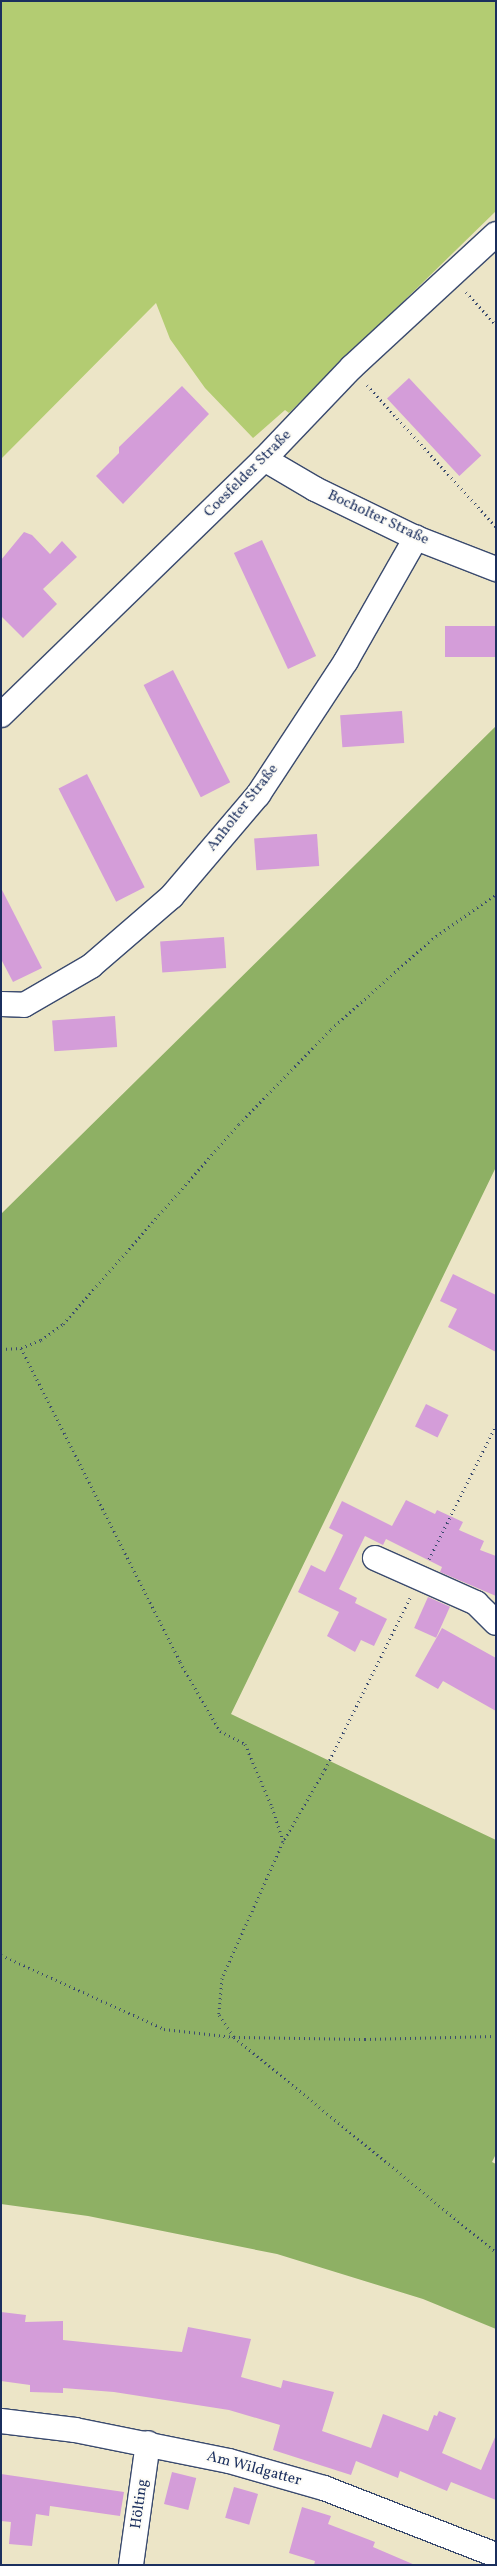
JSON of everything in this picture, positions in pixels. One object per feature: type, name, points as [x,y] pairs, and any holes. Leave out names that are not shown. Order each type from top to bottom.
[{"type":"street","name":"Coesfelder Straße","points":[[1,715],[264,460],[352,367],[496,234]]},
{"type":"street","name":"Bocholter Straße","points":[[264,460],[315,489],[416,538],[496,569]]},
{"type":"street","name":"Anholter Straße","points":[[1,1004],[24,1005],[91,966],[172,896],[258,795],[346,661],[416,538]]},
{"type":"street","points":[[375,1558],[476,1603],[496,1623]]},
{"type":"street","name":"Am Wildgatter","points":[[1,2421],[148,2443],[229,2461],[324,2488],[496,2555]]},
{"type":"street","name":"Hölting","points":[[131,2565],[148,2443]]},
{"type":"path","points":[[450,276],[496,325]]},
{"type":"path","points":[[352,367],[496,527]]},
{"type":"path","points":[[1,1349],[21,1348],[41,1340],[62,1324],[240,1124],[331,1029],[432,939],[496,894]]},
{"type":"path","points":[[21,1348],[180,1662],[220,1731],[246,1744],[272,1807],[283,1842]]},
{"type":"path","points":[[496,1424],[325,1769],[283,1842],[222,1978],[219,2015],[234,2037],[496,2252]]},
{"type":"path","points":[[1,1955],[164,2029],[234,2037],[365,2039],[496,2036]]},
{"type":"green space","points":[[1,1],[496,1],[496,211],[289,413],[285,410],[253,438],[205,388],[170,339],[156,303],[1,459]]},
{"type":"green space","points":[[496,726],[496,1167],[231,1714],[496,1840],[496,2154],[492,2162],[496,2164],[496,2329],[423,2299],[277,2254],[88,2216],[1,2204],[1,1214]]},
{"type":"building","points":[[409,378],[481,456],[459,476],[387,398]]},
{"type":"building","points":[[182,386],[209,414],[123,504],[96,476],[119,453],[119,447]]},
{"type":"building","points":[[24,532],[32,535],[50,554],[62,541],[77,557],[43,589],[57,604],[23,638],[1,616],[1,560]]},
{"type":"building","points":[[262,540],[316,656],[288,669],[234,553]]},
{"type":"building","points":[[445,626],[496,626],[496,657],[445,657]]},
{"type":"building","points":[[173,670],[230,782],[201,797],[144,685]]},
{"type":"building","points":[[402,711],[404,743],[342,747],[340,715]]},
{"type":"building","points":[[87,774],[145,887],[116,902],[58,789]]},
{"type":"building","points":[[317,834],[319,866],[256,870],[254,838]]},
{"type":"building","points":[[1,888],[42,968],[13,982],[1,959]]},
{"type":"building","points":[[224,937],[226,968],[162,972],[160,941]]},
{"type":"building","points":[[115,1016],[117,1047],[54,1051],[52,1020]]},
{"type":"building","points":[[453,1274],[496,1295],[496,1352],[448,1327],[457,1309],[440,1301]]},
{"type":"building","points":[[426,1404],[448,1415],[438,1437],[415,1426]]},
{"type":"building","points":[[406,1500],[435,1514],[437,1510],[463,1522],[459,1530],[484,1541],[480,1550],[496,1556],[496,1596],[440,1572],[442,1567],[386,1539],[383,1545],[365,1536],[339,1589],[357,1598],[355,1603],[387,1619],[374,1646],[361,1640],[355,1652],[327,1636],[339,1612],[298,1592],[311,1565],[325,1572],[334,1554],[343,1535],[329,1528],[342,1501],[392,1526]]},
{"type":"building","points":[[428,1597],[450,1607],[436,1638],[414,1628]]},
{"type":"building","points":[[442,1628],[496,1658],[496,1711],[443,1681],[438,1689],[415,1676]]},
{"type":"building","points":[[1,2312],[26,2315],[25,2322],[63,2321],[63,2340],[182,2352],[188,2327],[251,2339],[241,2377],[281,2388],[283,2380],[334,2392],[322,2431],[371,2448],[383,2414],[428,2431],[434,2415],[437,2416],[439,2411],[456,2418],[442,2453],[481,2470],[496,2435],[496,2500],[451,2482],[447,2491],[400,2471],[398,2478],[356,2461],[351,2475],[273,2450],[280,2425],[229,2410],[114,2392],[63,2388],[63,2393],[30,2392],[30,2385],[1,2381]]},
{"type":"building","points":[[172,2472],[196,2478],[188,2510],[164,2504]]},
{"type":"building","points":[[1,2474],[124,2492],[120,2516],[50,2506],[49,2516],[36,2514],[32,2546],[9,2544],[11,2522],[1,2521]]},
{"type":"building","points":[[234,2487],[258,2494],[249,2525],[225,2518]]},
{"type":"building","points":[[302,2507],[331,2516],[328,2524],[375,2542],[373,2547],[415,2565],[314,2565],[315,2561],[289,2553]]}]
